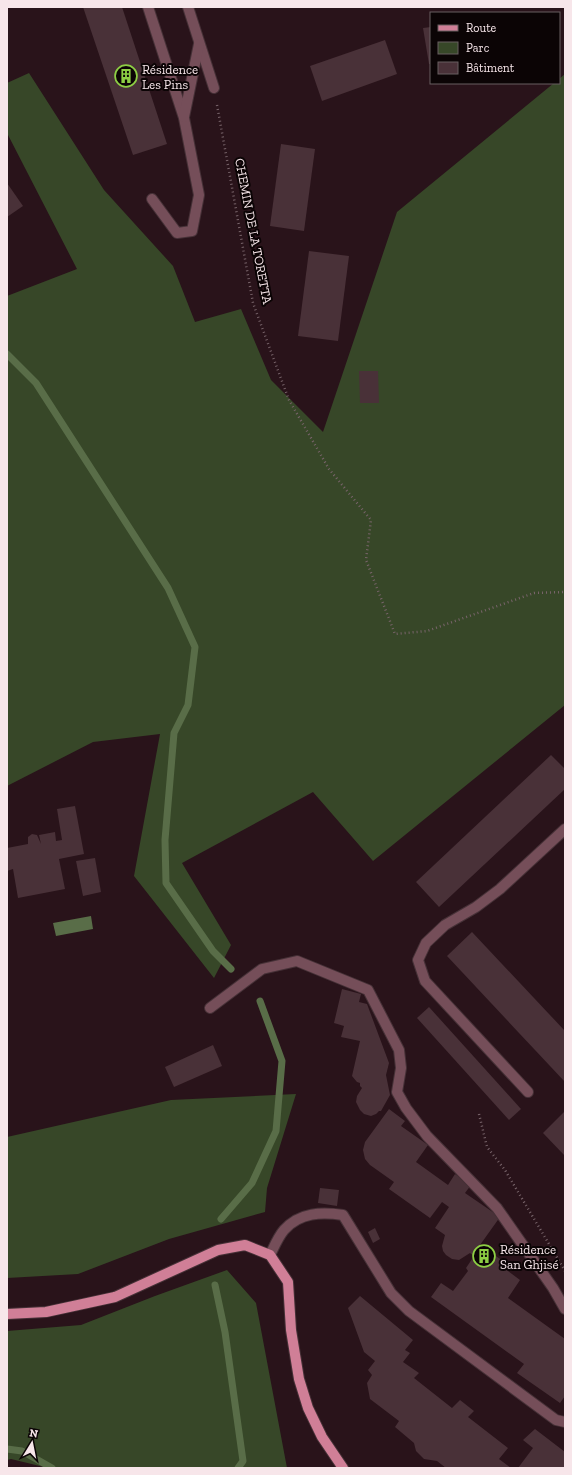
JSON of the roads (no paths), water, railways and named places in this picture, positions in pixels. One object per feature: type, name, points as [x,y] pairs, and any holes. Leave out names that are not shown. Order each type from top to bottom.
[{"type":"main road","points":[[7,1314],[46,1312],[115,1297],[218,1250],[245,1245],[270,1254],[288,1282],[291,1330],[299,1379],[308,1408],[322,1437],[343,1468]]},
{"type":"street","points":[[148,7],[184,118],[199,195],[192,231],[177,233],[152,199]]},
{"type":"street","points":[[188,7],[214,88]]},
{"type":"street","points":[[184,118],[200,42]]},
{"type":"street","points":[[528,1092],[424,981],[418,960],[426,944],[445,925],[476,907],[500,889],[565,829]]},
{"type":"street","points":[[210,1008],[262,969],[297,961],[368,990],[399,1050],[401,1068],[397,1092],[406,1108],[427,1136],[497,1208],[553,1288],[565,1309]]},
{"type":"street","points":[[270,1254],[284,1230],[292,1223],[313,1213],[343,1215],[391,1293],[409,1310],[556,1420],[565,1422]]},
{"type":"waterway","points":[[7,354],[36,383],[168,588],[195,647],[188,705],[174,733],[165,840],[166,883],[213,951],[231,969]]},
{"type":"waterway","points":[[221,1219],[252,1183],[276,1131],[282,1061],[260,1001]]},
{"type":"waterway","points":[[215,1285],[225,1332],[243,1461],[238,1468]]},
{"type":"waterway","points":[[7,1449],[22,1451],[52,1468]]},
{"type":"place","name":"Résidence Les Pins","points":[[126,76]]},
{"type":"place","name":"Résidence San Ghjisé","points":[[484,1256]]}]
